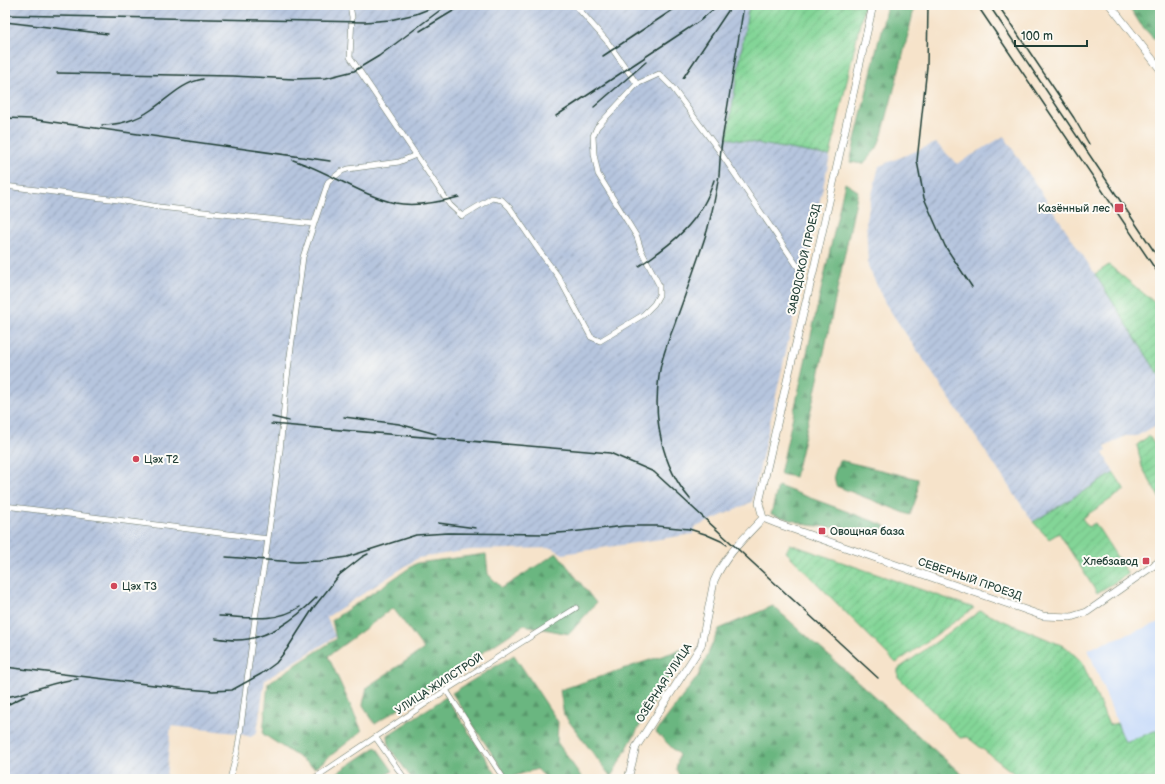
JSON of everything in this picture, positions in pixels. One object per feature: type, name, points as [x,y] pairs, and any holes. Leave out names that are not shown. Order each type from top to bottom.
[{"type":"street","points":[[350,5],[352,17],[350,57],[450,205],[462,216],[492,198],[502,200],[510,208],[558,276],[591,337],[600,341],[643,316],[654,304],[659,295],[659,285],[641,250],[638,237],[598,174],[594,154],[593,136],[597,127],[637,84],[659,74],[672,87],[720,152],[798,267]]},
{"type":"street","points":[[575,5],[606,40],[637,84]]},
{"type":"street","name":"ЗАВОДСКОЙ ПРОЕЗД","points":[[763,518],[759,503],[815,264],[873,5]]},
{"type":"street","points":[[1110,5],[1160,69]]},
{"type":"street","points":[[230,779],[240,734],[255,618],[268,539],[280,451],[286,386],[302,257],[328,182],[342,171],[399,162],[416,155]]},
{"type":"street","points":[[5,186],[314,224]]},
{"type":"street","points":[[5,506],[268,539]]},
{"type":"street","name":"СЕВЕРНЫЙ ПРОЕЗД","points":[[763,518],[1043,616],[1071,616],[1087,612],[1160,561]]},
{"type":"street","name":"ОЗЁРНАЯ УЛИЦА","points":[[628,779],[636,747],[701,646],[714,581],[718,572],[736,548],[763,518]]},
{"type":"street","name":"УЛИЦА ЖИЛСТРОЙ","points":[[313,779],[446,690],[576,608]]},
{"type":"street","points":[[446,690],[504,779]]},
{"type":"street","points":[[376,738],[405,779]]},
{"type":"shaded area","points":[[5,5],[749,5],[727,138],[830,156],[752,502],[694,528],[693,534],[563,554],[552,548],[470,550],[418,558],[327,617],[335,637],[265,680],[257,732],[251,737],[236,733],[171,726],[166,778],[5,779]]},
{"type":"shaded area","points":[[1004,136],[1095,274],[1160,377],[1160,423],[1137,436],[1125,436],[1105,447],[1107,451],[1103,453],[1114,473],[1033,522],[885,303],[868,266],[866,219],[879,166],[936,143],[957,164]]},
{"type":"shaded area","points":[[1160,622],[1160,729],[1125,743],[1088,649]]},
{"type":"green space","points":[[749,5],[864,5],[830,156],[727,138]]},
{"type":"green space","points":[[887,5],[915,5],[882,135],[877,148],[863,164],[850,162]]},
{"type":"green space","points":[[1128,5],[1160,5],[1160,45],[1141,25]]},
{"type":"green space","points":[[845,183],[858,191],[820,371],[795,477],[780,474]]},
{"type":"green space","points":[[1109,265],[1160,307],[1160,377],[1095,274]]},
{"type":"green space","points":[[1149,436],[1160,453],[1160,499],[1142,467],[1137,445]]},
{"type":"green space","points":[[839,460],[918,479],[917,496],[910,515],[836,486],[834,475]]},
{"type":"green space","points":[[1114,473],[1125,490],[1082,518],[1088,527],[1095,523],[1128,574],[1097,593],[1059,533],[1049,539],[1033,522]]},
{"type":"green space","points":[[778,486],[886,526],[879,532],[808,525],[771,514]]},
{"type":"green space","points":[[790,544],[974,608],[896,663],[786,552]]},
{"type":"green space","points":[[557,553],[596,603],[569,634],[524,625],[375,724],[363,705],[367,687],[424,649],[393,608],[328,656],[362,731],[315,768],[263,734],[268,683],[336,639],[332,620],[417,563],[486,554],[488,574],[502,588]]},
{"type":"green space","points":[[773,606],[967,779],[681,779],[676,769],[679,755],[656,732],[698,676],[719,629]]},
{"type":"green space","points":[[980,611],[1066,647],[1082,662],[1109,725],[1117,723],[1125,742],[1160,729],[1160,779],[1021,779],[967,737],[960,738],[898,677],[898,669]]},
{"type":"green space","points":[[686,648],[611,777],[564,715],[560,690]]},
{"type":"green space","points":[[514,655],[558,722],[557,742],[583,779],[547,779],[537,769],[508,778],[452,693]]},
{"type":"green space","points":[[446,697],[499,779],[412,779],[389,747],[388,735]]},
{"type":"green space","points":[[376,747],[393,771],[378,779],[328,779]]},
{"type":"railway","points":[[162,5],[276,5]]},
{"type":"railway","points":[[5,15],[365,22],[390,20],[416,14],[439,5]]},
{"type":"railway","points":[[57,73],[233,76],[294,79],[326,78],[354,71],[379,56],[447,5]]},
{"type":"railway","points":[[420,31],[463,5]]},
{"type":"railway","points":[[603,56],[680,5]]},
{"type":"railway","points":[[556,116],[701,20],[718,5]]},
{"type":"railway","points":[[683,78],[732,5]]},
{"type":"railway","points":[[721,147],[744,5]]},
{"type":"railway","points":[[928,5],[927,67],[917,161],[924,198],[945,246],[972,287]]},
{"type":"railway","points":[[977,5],[1160,276]]},
{"type":"railway","points":[[989,5],[1160,260]]},
{"type":"railway","points":[[998,5],[1074,118],[1089,144]]},
{"type":"railway","points":[[5,22],[108,34]]},
{"type":"railway","points":[[594,107],[646,62]]},
{"type":"railway","points":[[102,125],[121,123],[140,117],[182,87],[203,79]]},
{"type":"railway","points":[[5,118],[31,119],[330,161]]},
{"type":"railway","points":[[690,499],[680,486],[672,471],[661,440],[657,408],[657,392],[663,356],[709,224],[719,175],[722,142]]},
{"type":"railway","points":[[293,160],[319,170],[357,189],[395,203],[419,204],[459,197]]},
{"type":"railway","points":[[639,266],[674,240],[694,219],[709,195],[714,180]]},
{"type":"railway","points":[[272,417],[289,421]]},
{"type":"railway","points":[[344,417],[399,424],[436,434]]},
{"type":"railway","points":[[271,424],[610,453],[654,472],[878,678]]},
{"type":"railway","points":[[438,523],[476,528]]},
{"type":"railway","points":[[226,557],[296,562],[320,561],[347,557],[416,535],[448,533],[545,534],[625,526],[657,526],[689,529],[705,534],[727,545]]},
{"type":"railway","points":[[338,576],[368,554]]},
{"type":"railway","points":[[5,667],[187,689],[213,691],[232,690],[261,674],[276,663],[287,649],[314,607],[341,573]]},
{"type":"railway","points":[[215,638],[233,640],[248,639],[270,632],[300,613],[317,597]]},
{"type":"railway","points":[[219,616],[250,618],[271,617],[291,612],[300,607]]},
{"type":"railway","points":[[5,697],[78,679]]},
{"type":"railway","points":[[5,706],[25,696]]},
{"type":"place","name":"Казённый лес","points":[[1119,208]]},
{"type":"place","name":"Цэх Т2","points":[[136,459]]},
{"type":"place","name":"Овощная база","points":[[822,531]]},
{"type":"place","name":"Хлебзавод","points":[[1146,561]]},
{"type":"place","name":"Цэх Т3","points":[[114,586]]}]
